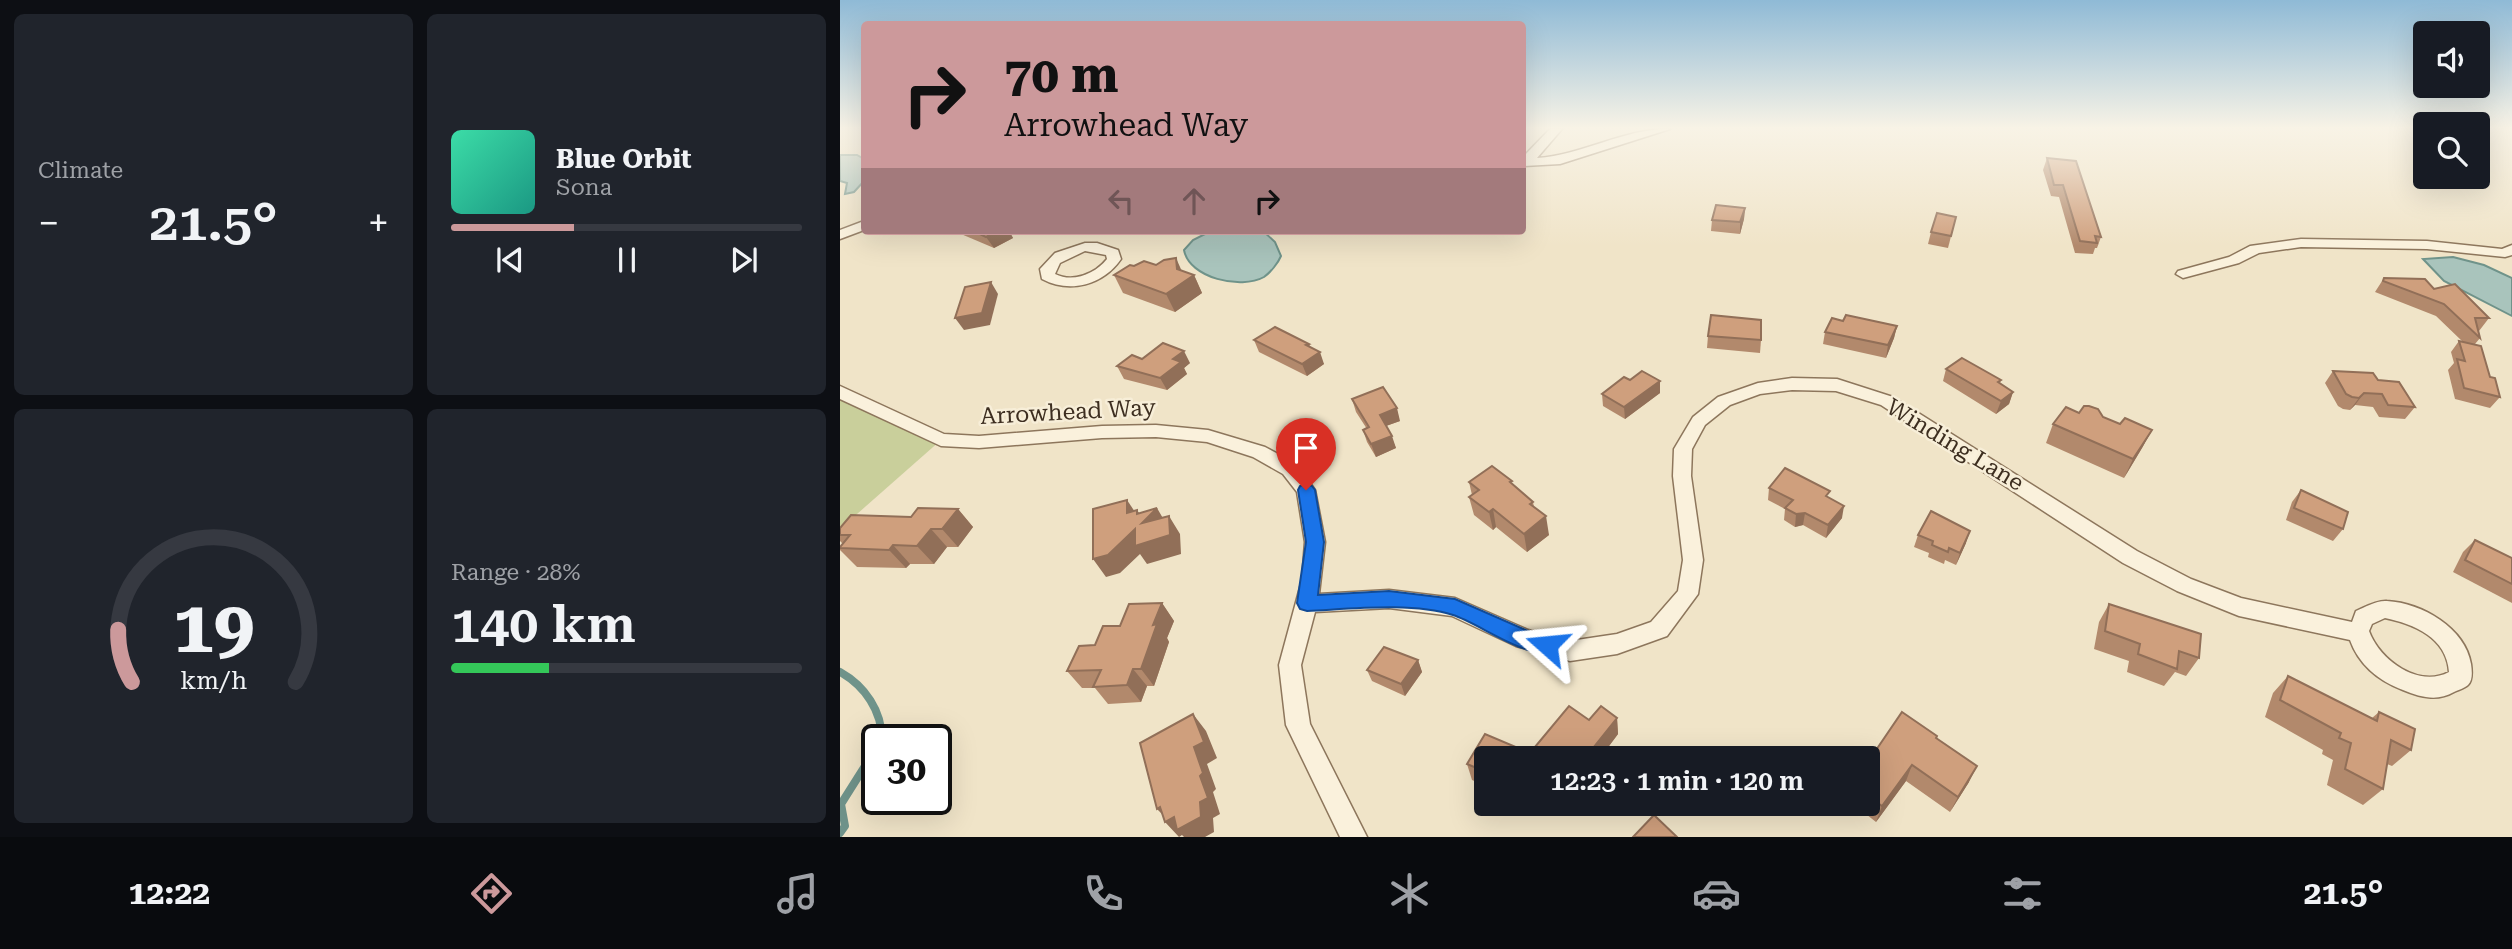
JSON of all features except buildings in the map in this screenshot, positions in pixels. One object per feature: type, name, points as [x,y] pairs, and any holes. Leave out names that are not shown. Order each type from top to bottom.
[{"type":"street","points":[[840,235],[861,226]]},
{"type":"street","points":[[1097,247],[1102,235]]},
{"type":"street","points":[[2183,274],[2234,260],[2255,249],[2301,243],[2427,245],[2505,253],[2512,249]]},
{"type":"street","name":"Winding Lane","points":[[1307,603],[1389,599],[1455,607],[1524,639],[1570,652],[1617,644],[1658,629],[1688,594],[1693,560],[1682,475],[1683,449],[1699,421],[1724,401],[1758,389],[1792,384],[1837,385],[1887,401],[2130,557],[2184,586],[2239,607],[2357,632]]},
{"type":"street","name":"Arrowhead Way","points":[[840,392],[941,440],[979,442],[1102,432],[1156,431],[1208,436],[1259,452],[1290,470],[1306,490],[1315,542],[1307,603],[1290,665],[1298,725],[1354,837]]},
{"type":"street","points":[[2384,609],[2402,612],[2422,620],[2441,632],[2454,648],[2462,663],[2461,677],[2452,686],[2436,689],[2415,685],[2394,676],[2376,663],[2363,647],[2357,632],[2359,620],[2369,611],[2384,609]]},
{"type":"green space","points":[[840,392],[941,440],[840,529]]},
{"type":"water","points":[[840,168],[861,168],[861,184],[854,192],[845,194],[847,183],[840,181]]},
{"type":"water","points":[[1203,235],[1267,235],[1275,242],[1281,256],[1264,277],[1254,281],[1230,282],[1195,268],[1184,250],[1193,240]]},
{"type":"water","points":[[2453,257],[2484,265],[2512,278],[2512,316],[2444,281],[2423,259]]},
{"type":"waterway","points":[[840,672],[864,692],[875,709],[880,724]]},
{"type":"waterway","points":[[840,833],[845,826],[841,804],[861,772]]},
{"type":"route","points":[[1306,490],[1315,542],[1307,603],[1389,599],[1455,607],[1524,639],[1547,645]]}]
